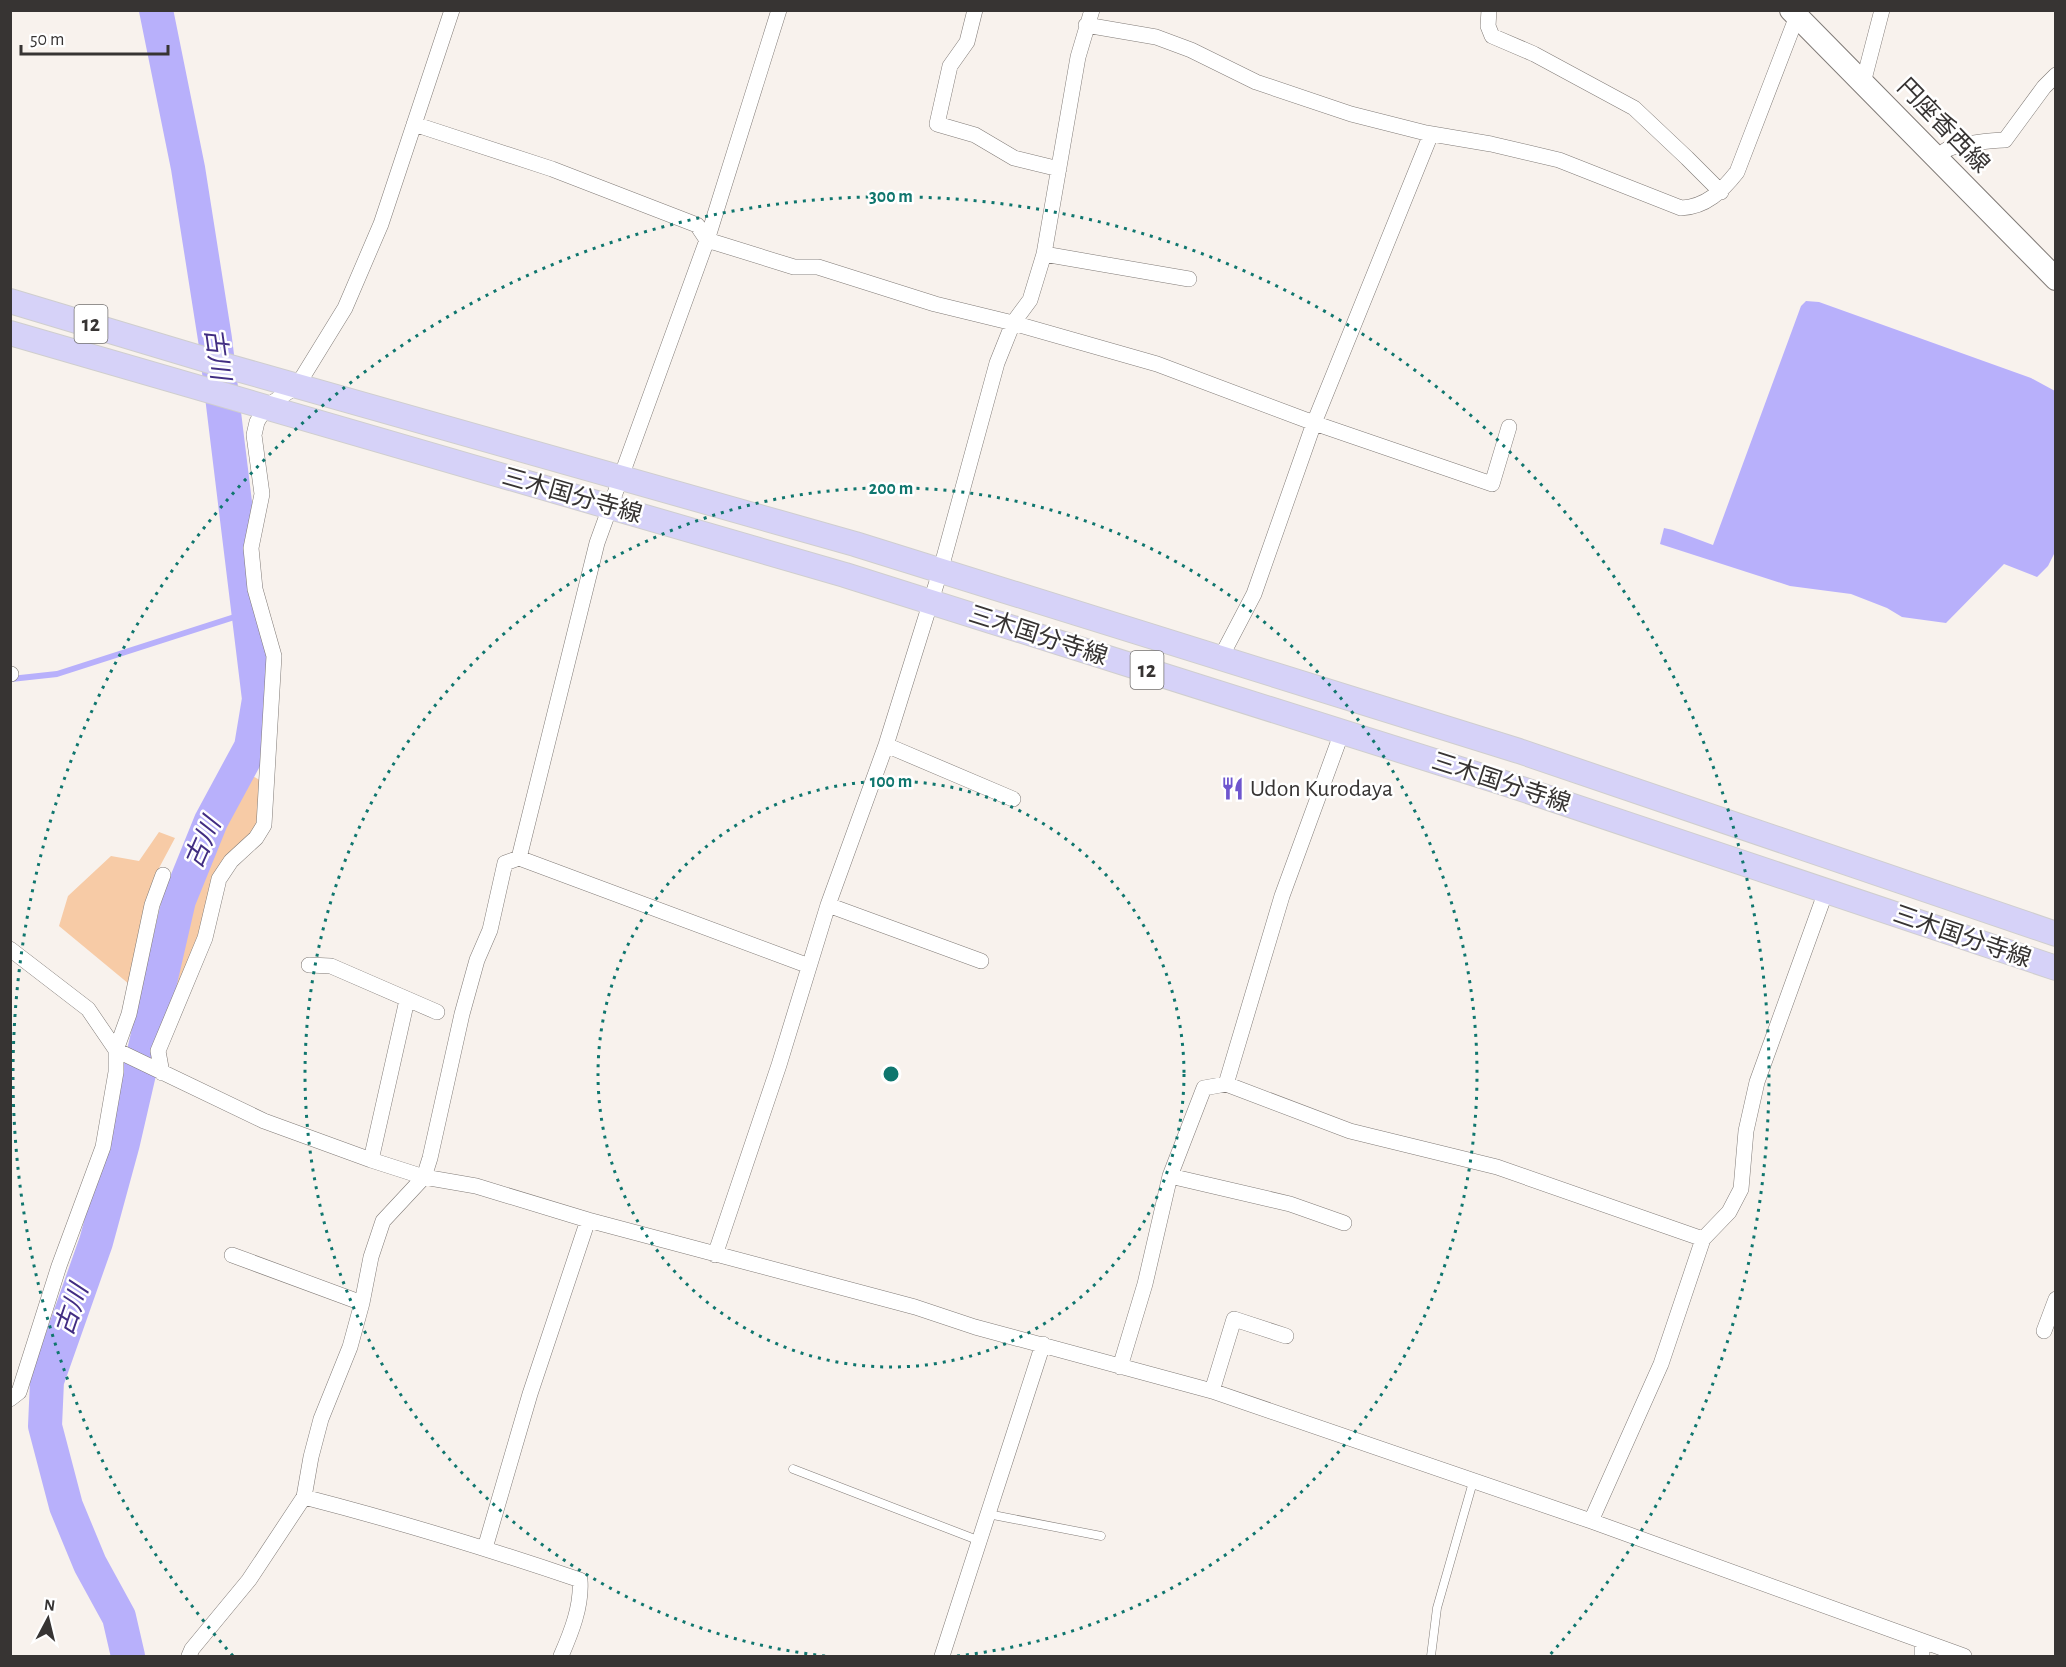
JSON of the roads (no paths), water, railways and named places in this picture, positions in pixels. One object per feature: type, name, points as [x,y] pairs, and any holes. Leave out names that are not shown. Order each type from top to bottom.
[{"type":"main road","name":"円座香西線","points":[[1794,13],[2055,279]]},
{"type":"main road","name":"三木国分寺線","points":[[10,301],[230,367],[855,544],[1519,751],[2055,934]]},
{"type":"main road","name":"三木国分寺線","points":[[10,333],[845,574],[1504,783],[2055,968]]},
{"type":"street","points":[[156,1070],[158,1051],[206,938],[219,879],[231,861],[256,838],[264,825],[274,656],[255,589],[251,548],[262,494],[254,435],[257,422],[266,407],[297,386],[345,308],[381,224],[452,10]]},
{"type":"street","points":[[519,858],[597,543],[612,507],[707,240],[779,10]]},
{"type":"street","points":[[975,10],[967,42],[950,66],[937,124],[975,135],[1014,158],[1059,169]]},
{"type":"street","points":[[1489,10],[1488,26],[1492,36],[1534,54],[1634,108],[1721,192]]},
{"type":"street","points":[[1863,83],[1882,10]]},
{"type":"street","points":[[715,1255],[779,1065],[828,904],[886,746],[940,572],[997,363],[1013,323],[1030,300],[1044,254],[1078,57],[1089,18],[1156,37],[1191,50],[1256,82],[1351,114],[1431,134],[1491,144],[1559,160],[1681,208],[1695,208],[1721,192],[1737,172],[1794,13]]},
{"type":"street","points":[[1937,159],[1947,150],[1979,144],[1987,140],[2005,140],[2055,75]]},
{"type":"street","points":[[414,124],[552,169],[697,225],[707,240],[794,267],[818,267],[935,304],[1013,323],[1157,364],[1314,423],[1492,484],[1509,427]]},
{"type":"street","points":[[1220,658],[1254,594],[1314,423],[1431,134]]},
{"type":"street","points":[[1044,254],[1189,279]]},
{"type":"street","points":[[1226,1084],[1282,896],[1342,732]]},
{"type":"street","points":[[886,746],[1013,799]]},
{"type":"street","points":[[189,1656],[192,1649],[249,1580],[303,1497],[321,1419],[350,1347],[362,1304],[371,1257],[383,1221],[424,1177],[462,1014],[477,960],[490,930],[505,863],[519,858],[809,966]]},
{"type":"street","points":[[10,1399],[19,1392],[60,1266],[103,1147],[116,1072],[152,905],[163,875]]},
{"type":"street","points":[[1591,1521],[1661,1364],[1703,1239],[1729,1212],[1741,1190],[1746,1131],[1756,1082],[1826,891]]},
{"type":"street","points":[[828,904],[981,961]]},
{"type":"street","points":[[10,949],[87,1009],[121,1052],[264,1121],[371,1160],[424,1177],[476,1186],[588,1220],[915,1307],[975,1327],[1212,1392],[1591,1521],[1922,1649],[1964,1656]]},
{"type":"street","points":[[309,965],[331,966],[437,1012]]},
{"type":"street","points":[[371,1160],[407,999]]},
{"type":"street","points":[[1120,1367],[1145,1284],[1170,1176],[1204,1088],[1226,1084],[1350,1131],[1497,1167],[1703,1239]]},
{"type":"street","points":[[1170,1176],[1290,1204],[1344,1223]]},
{"type":"street","points":[[485,1548],[530,1394],[588,1220]]},
{"type":"street","points":[[232,1255],[362,1304]]},
{"type":"street","points":[[2044,1331],[2055,1299]]},
{"type":"street","points":[[1212,1392],[1234,1319],[1286,1335]]},
{"type":"street","points":[[942,1656],[1043,1344]]},
{"type":"street","points":[[303,1497],[485,1548],[580,1580],[581,1594],[570,1636],[561,1656]]},
{"type":"lane","points":[[793,1469],[980,1541]]},
{"type":"lane","points":[[1431,1656],[1437,1608],[1473,1482]]},
{"type":"lane","points":[[988,1514],[1101,1536]]},
{"type":"waterway","name":"古川","points":[[128,1656],[119,1617],[90,1564],[66,1506],[45,1426],[47,1381],[96,1242],[123,1143],[179,900],[211,821],[251,747],[259,699],[215,339],[188,168],[156,10]]},
{"type":"waterway","points":[[11,679],[57,674],[250,612]]},
{"type":"place","name":"Udon Kurodaya","points":[[1232,789]]}]
